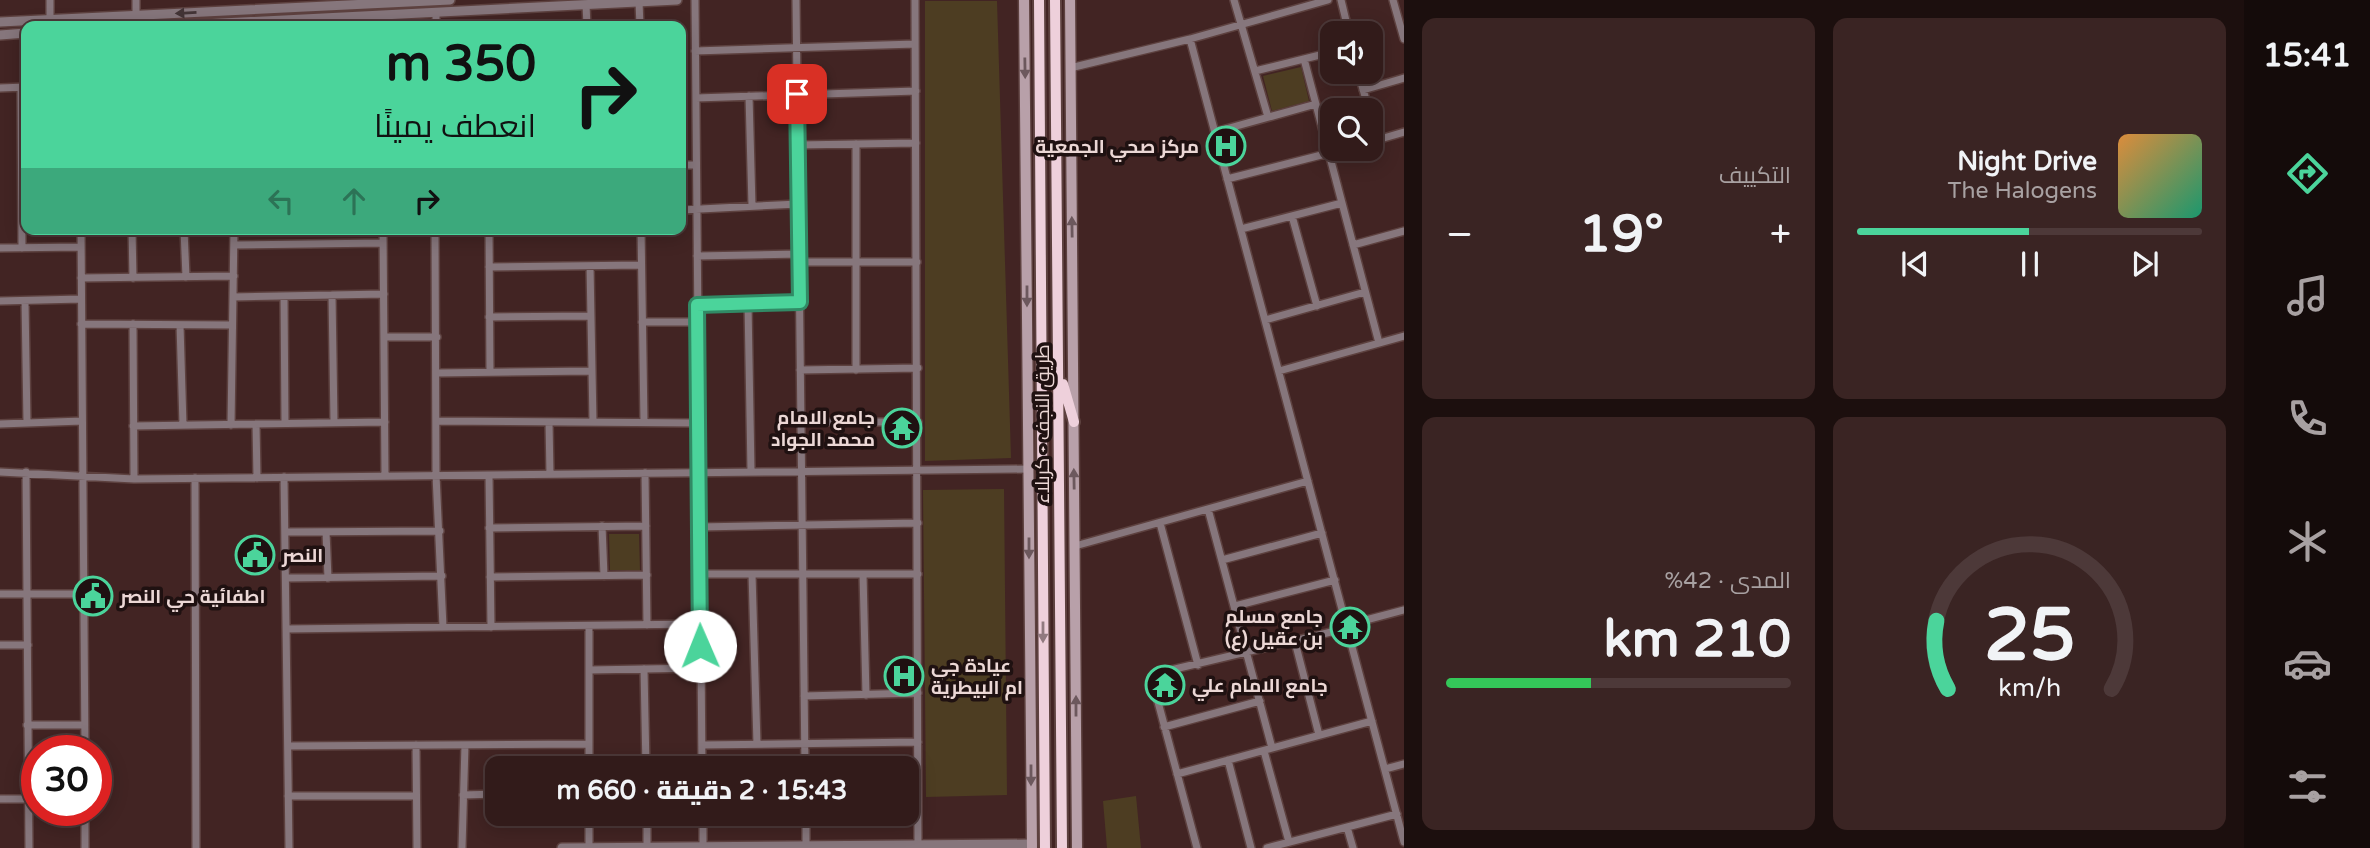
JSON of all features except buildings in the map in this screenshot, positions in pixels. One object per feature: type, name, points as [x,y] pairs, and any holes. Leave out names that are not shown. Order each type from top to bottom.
[{"type":"highway","points":[[1039,0],[1045,848]]},
{"type":"highway","name":"طريق النجف - کربلاء","points":[[1055,0],[1062,848]]},
{"type":"highway","points":[[1059,368],[1074,422]]},
{"type":"main road","points":[[1024,0],[1032,846]]},
{"type":"main road","points":[[1070,0],[1077,848]]},
{"type":"street","points":[[50,0],[50,20]]},
{"type":"street","points":[[136,0],[136,15]]},
{"type":"street","points":[[25,21],[248,10],[300,4],[450,0]]},
{"type":"street","points":[[337,21],[381,15],[677,0]]},
{"type":"street","points":[[695,0],[702,756]]},
{"type":"street","points":[[796,0],[805,756]]},
{"type":"street","points":[[915,0],[918,756]]},
{"type":"street","points":[[1234,0],[1268,117]]},
{"type":"street","points":[[1070,68],[1190,39],[1328,0]]},
{"type":"street","points":[[1341,0],[1346,21]]},
{"type":"street","points":[[1393,0],[1404,35]]},
{"type":"street","points":[[639,2],[640,21]]},
{"type":"street","points":[[587,21],[589,3]]},
{"type":"street","points":[[248,10],[244,14],[248,21]]},
{"type":"street","points":[[220,11],[224,18],[222,21]]},
{"type":"street","points":[[436,12],[436,21]]},
{"type":"street","points":[[381,15],[381,21]]},
{"type":"street","points":[[0,22],[21,21]]},
{"type":"street","points":[[0,35],[21,33]]},
{"type":"street","points":[[1190,39],[1404,842]]},
{"type":"street","points":[[695,51],[915,44]]},
{"type":"street","points":[[1255,71],[1320,55]]},
{"type":"street","points":[[1304,59],[1320,120]]},
{"type":"street","points":[[1363,90],[1404,78]]},
{"type":"street","points":[[1361,84],[1365,98]]},
{"type":"street","points":[[0,88],[21,87]]},
{"type":"street","points":[[696,98],[916,91]]},
{"type":"street","points":[[749,96],[752,206]]},
{"type":"street","points":[[1215,132],[1316,104]]},
{"type":"street","points":[[1383,138],[1404,132]]},
{"type":"street","points":[[797,145],[916,143]]},
{"type":"street","points":[[856,144],[856,370]]},
{"type":"street","points":[[1227,179],[1320,155]]},
{"type":"street","points":[[1330,161],[1379,343]]},
{"type":"street","points":[[686,165],[696,165]]},
{"type":"street","points":[[1241,229],[1342,202]]},
{"type":"street","points":[[686,210],[798,204]]},
{"type":"street","points":[[1292,216],[1317,306]]},
{"type":"street","points":[[1353,245],[1404,231]]},
{"type":"street","points":[[22,235],[22,248]]},
{"type":"street","points":[[80,235],[84,735]]},
{"type":"street","points":[[132,235],[133,278]]},
{"type":"street","points":[[184,235],[186,277]]},
{"type":"street","points":[[231,425],[234,235]]},
{"type":"street","points":[[383,235],[385,476]]},
{"type":"street","points":[[435,235],[436,475],[443,628]]},
{"type":"street","points":[[489,235],[490,372]]},
{"type":"street","points":[[641,235],[644,422]]},
{"type":"street","points":[[234,245],[383,243]]},
{"type":"street","points":[[0,248],[81,247]]},
{"type":"street","points":[[697,256],[918,262]]},
{"type":"street","points":[[489,267],[641,265]]},
{"type":"street","points":[[590,266],[593,422]]},
{"type":"street","points":[[81,278],[234,276]]},
{"type":"street","points":[[1265,320],[1366,292]]},
{"type":"street","points":[[233,297],[384,294]]},
{"type":"street","points":[[332,295],[334,422]]},
{"type":"street","points":[[284,296],[285,423]]},
{"type":"street","points":[[0,301],[81,299]]},
{"type":"street","points":[[25,301],[27,423]]},
{"type":"street","points":[[697,305],[800,302]]},
{"type":"street","points":[[748,304],[751,471]]},
{"type":"street","points":[[489,317],[590,316]]},
{"type":"street","points":[[642,322],[698,322]]},
{"type":"street","points":[[81,324],[232,326]]},
{"type":"street","points":[[132,324],[134,479]]},
{"type":"street","points":[[180,325],[183,425]]},
{"type":"street","points":[[1279,372],[1404,336]]},
{"type":"street","points":[[384,337],[437,337]]},
{"type":"street","points":[[800,370],[918,368]]},
{"type":"street","points":[[437,373],[591,371]]},
{"type":"street","points":[[0,424],[82,421]]},
{"type":"street","points":[[436,421],[698,423]]},
{"type":"street","points":[[133,426],[385,422]]},
{"type":"street","points":[[549,422],[550,474]]},
{"type":"street","points":[[801,422],[918,422]]},
{"type":"street","points":[[256,424],[257,478]]},
{"type":"street","points":[[0,472],[134,479],[1029,469]]},
{"type":"street","points":[[26,472],[27,735]]},
{"type":"street","points":[[645,472],[648,625]]},
{"type":"street","points":[[489,475],[491,627]]},
{"type":"street","points":[[284,477],[289,848]]},
{"type":"street","points":[[195,478],[196,848]]},
{"type":"street","points":[[1075,546],[1308,481]]},
{"type":"street","points":[[1209,509],[1260,701],[1289,842]]},
{"type":"street","points":[[699,527],[918,523]]},
{"type":"street","points":[[1160,523],[1198,665]]},
{"type":"street","points":[[602,526],[604,576]]},
{"type":"street","points":[[489,528],[646,526]]},
{"type":"street","points":[[285,532],[440,531]]},
{"type":"street","points":[[326,532],[328,578]]},
{"type":"street","points":[[1222,560],[1322,533]]},
{"type":"street","points":[[699,574],[918,574]]},
{"type":"street","points":[[752,574],[757,744]]},
{"type":"street","points":[[863,574],[866,695]]},
{"type":"street","points":[[490,577],[647,575]]},
{"type":"street","points":[[286,578],[442,576]]},
{"type":"street","points":[[1235,606],[1335,580]]},
{"type":"street","points":[[0,594],[83,594]]},
{"type":"street","points":[[1197,848],[1164,727],[1154,677],[1295,642],[1404,611]]},
{"type":"street","points":[[286,629],[700,624]]},
{"type":"street","points":[[589,626],[589,756]]},
{"type":"street","points":[[1295,642],[1319,735]]},
{"type":"street","points":[[0,645],[28,645]]},
{"type":"street","points":[[589,670],[700,668]]},
{"type":"street","points":[[644,669],[646,756]]},
{"type":"street","points":[[804,696],[918,694]]},
{"type":"street","points":[[1164,727],[1260,701]]},
{"type":"street","points":[[1177,774],[1372,721]]},
{"type":"street","points":[[27,725],[84,725]]},
{"type":"street","points":[[702,745],[918,742]]},
{"type":"street","points":[[288,746],[589,744]]},
{"type":"street","points":[[415,745],[417,848]]},
{"type":"street","points":[[462,848],[465,745]]},
{"type":"street","points":[[1228,760],[1251,848]]},
{"type":"street","points":[[1385,769],[1404,764]]},
{"type":"street","points":[[463,795],[485,794]]},
{"type":"street","points":[[288,796],[416,796]]},
{"type":"street","points":[[0,799],[21,799]]},
{"type":"street","points":[[1267,848],[1397,814]]},
{"type":"street","points":[[28,826],[29,848]]},
{"type":"street","points":[[85,826],[85,848]]},
{"type":"street","points":[[589,826],[589,848]]},
{"type":"street","points":[[647,826],[647,847]]},
{"type":"street","points":[[703,826],[703,847]]},
{"type":"street","points":[[806,826],[806,845]]},
{"type":"street","points":[[918,826],[918,847]]},
{"type":"street","points":[[1347,827],[1353,848]]},
{"type":"street","points":[[1301,838],[1304,848]]},
{"type":"street","points":[[562,848],[1032,846]]},
{"type":"shaded area","points":[[925,1],[997,1],[1011,458],[925,461]]},
{"type":"shaded area","points":[[1301,67],[1309,101],[1272,111],[1263,76]]},
{"type":"shaded area","points":[[1004,489],[1007,795],[926,797],[923,490]]},
{"type":"shaded area","points":[[609,534],[639,534],[640,571],[610,570]]},
{"type":"shaded area","points":[[1136,796],[1141,848],[1107,848],[1103,801]]},
{"type":"place","name":"مركز صحي الجمعية","points":[[1226,146]]},
{"type":"place","name":"جامع الامام محمد الجواد","points":[[902,428]]},
{"type":"place","name":"النصر","points":[[255,555]]},
{"type":"place","name":"اطفائية حي النصر","points":[[93,596]]},
{"type":"place","name":"جامع مسلم بن عقيل (ع)","points":[[1350,627]]},
{"type":"place","name":"عيادة جي ام البيطرية","points":[[904,676]]},
{"type":"place","name":"جامع الامام علي","points":[[1165,685]]},
{"type":"route","points":[[700,646],[697,305],[800,302],[797,94]]}]
